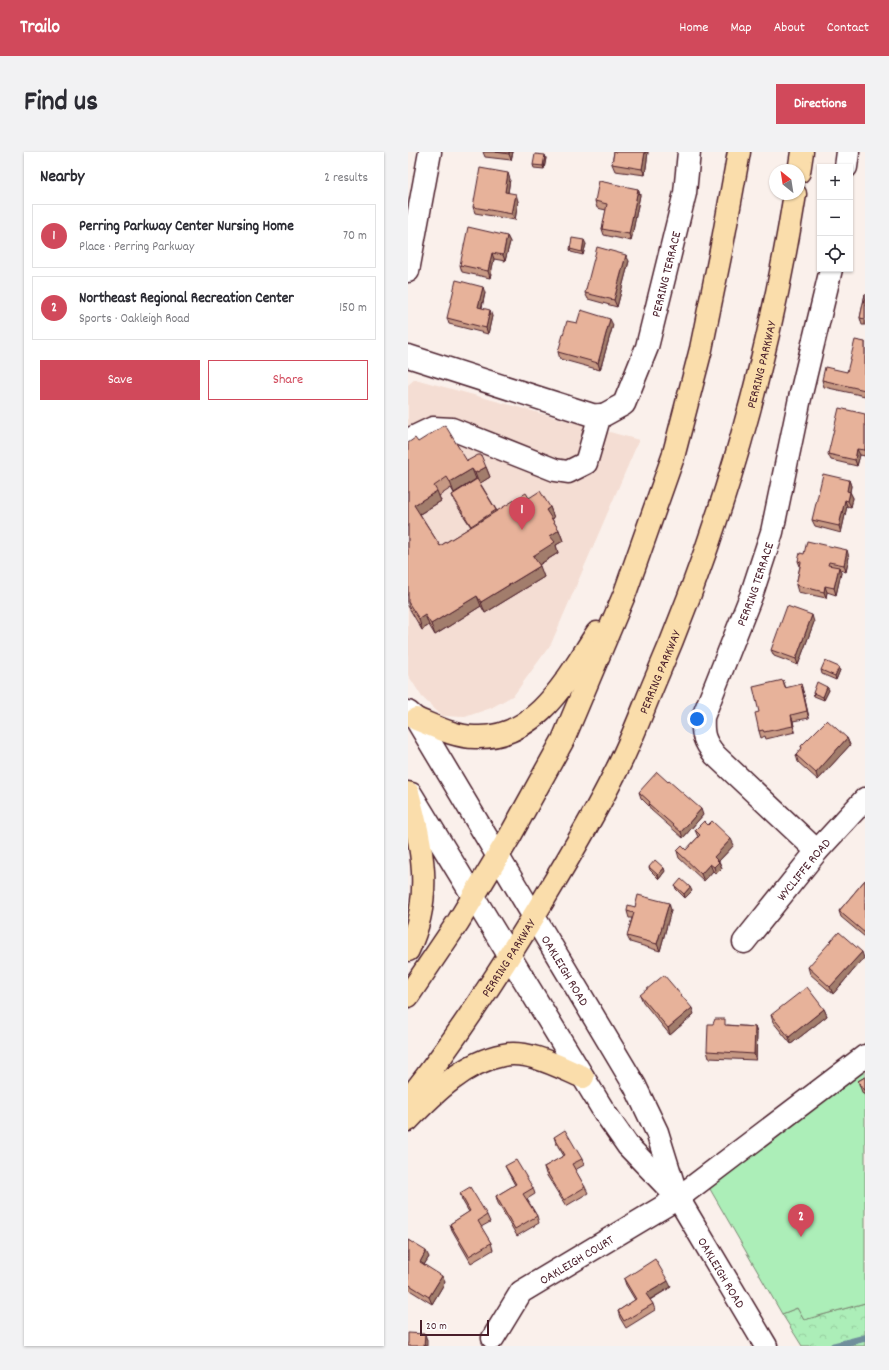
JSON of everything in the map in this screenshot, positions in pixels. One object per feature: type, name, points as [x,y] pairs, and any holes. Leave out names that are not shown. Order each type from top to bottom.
[{"type":"main road","points":[[408,996],[473,898],[510,836],[562,740],[625,593],[673,457],[695,370],[722,251],[739,152]]},
{"type":"main road","points":[[800,164],[802,152]]},
{"type":"main road","name":"PERRING PARKWAY","points":[[408,1100],[430,1072],[493,983],[615,774],[683,618],[732,475],[761,370],[786,255],[794,200]]},
{"type":"main road","points":[[412,716],[450,732],[474,737],[498,735],[519,728],[538,714],[556,695],[625,593]]},
{"type":"main road","points":[[408,793],[421,842],[423,873],[422,907],[408,950]]},
{"type":"main road","points":[[408,1120],[426,1101],[459,1074],[482,1062],[504,1055],[526,1056],[550,1062],[582,1077]]},
{"type":"street","points":[[408,271],[430,152]]},
{"type":"street","name":"PERRING TERRACE","points":[[600,416],[610,413],[624,404],[647,347],[684,193],[689,152]]},
{"type":"street","points":[[846,164],[848,152]]},
{"type":"street","name":"PERRING TERRACE","points":[[817,851],[715,755],[707,745],[702,733],[703,717],[751,596],[772,532],[800,398],[830,272]]},
{"type":"street","points":[[408,356],[592,415],[600,416],[586,463],[568,472],[555,470],[452,429],[433,428],[408,440]]},
{"type":"street","name":"OAKLEIGH ROAD","points":[[412,716],[498,855],[635,1086],[658,1132],[678,1198]]},
{"type":"street","name":"OAKLEIGH ROAD","points":[[408,790],[582,1077],[628,1146],[678,1198],[766,1346]]},
{"type":"street","name":"WYCLIFFE ROAD","points":[[744,942],[817,851],[865,799]]},
{"type":"street","name":"OAKLEIGH COURT","points":[[493,1338],[521,1292],[678,1198],[865,1056]]},
{"type":"shaded area","points":[[415,379],[639,440],[551,644],[514,695],[491,708],[465,717],[442,716],[422,697],[408,675],[408,385]]},
{"type":"green space","points":[[865,1043],[865,1303],[804,1320],[797,1308],[782,1314],[699,1170]]},
{"type":"green space","points":[[865,1303],[865,1346],[802,1346],[782,1314],[797,1308],[804,1320]]},
{"type":"building","points":[[495,152],[509,152],[509,154]]},
{"type":"building","points":[[614,152],[645,152],[642,169],[612,164]]},
{"type":"building","points":[[535,154],[545,155],[543,166],[533,165]]},
{"type":"building","points":[[480,168],[508,173],[505,192],[516,194],[512,214],[473,207]]},
{"type":"building","points":[[599,181],[638,189],[629,234],[602,229],[607,204],[595,201]]},
{"type":"building","points":[[468,227],[507,236],[503,255],[492,253],[488,271],[460,265]]},
{"type":"building","points":[[572,238],[584,240],[582,252],[570,249]]},
{"type":"building","points":[[597,247],[626,255],[614,300],[585,293]]},
{"type":"building","points":[[456,280],[483,287],[478,307],[490,310],[486,328],[447,318]]},
{"type":"building","points":[[865,294],[865,319],[860,318]]},
{"type":"building","points":[[581,310],[610,319],[598,363],[558,352],[567,321],[577,323]]},
{"type":"building","points":[[855,340],[865,342],[865,390],[822,380],[825,367],[847,372]]},
{"type":"building","points":[[839,408],[865,414],[865,450],[857,449],[855,460],[828,454]]},
{"type":"building","points":[[445,425],[467,461],[481,455],[486,467],[475,473],[472,469],[450,482],[447,477],[434,486],[437,491],[414,505],[440,546],[526,493],[529,498],[540,491],[550,507],[546,510],[559,530],[550,536],[555,542],[533,556],[540,566],[481,602],[477,596],[431,624],[425,615],[419,619],[408,602],[408,443],[415,438],[418,442]]},
{"type":"building","points":[[823,474],[849,480],[847,491],[850,492],[848,501],[845,500],[839,526],[812,520]]},
{"type":"building","points":[[477,479],[496,510],[471,526],[452,495]]},
{"type":"building","points":[[807,541],[847,550],[844,565],[829,562],[828,565],[839,567],[834,588],[825,586],[824,592],[796,585],[801,562],[798,561],[800,553],[804,554]]},
{"type":"building","points":[[787,606],[812,615],[796,659],[771,650]]},
{"type":"building","points":[[825,661],[839,667],[835,676],[821,670]]},
{"type":"building","points":[[783,680],[785,688],[801,684],[807,711],[791,715],[793,726],[764,732],[763,730],[759,731],[755,713],[759,712],[753,687]]},
{"type":"building","points":[[817,682],[827,687],[823,697],[813,693]]},
{"type":"building","points":[[827,720],[847,738],[816,773],[796,755],[802,748],[801,746]]},
{"type":"building","points":[[657,772],[701,809],[681,832],[649,804],[650,802],[639,792]]},
{"type":"building","points":[[704,821],[708,825],[712,821],[731,839],[714,857],[719,862],[714,867],[710,864],[701,874],[677,851],[682,846],[686,850],[700,835],[695,830]]},
{"type":"building","points":[[655,860],[664,868],[658,875],[649,867]]},
{"type":"building","points":[[681,879],[690,887],[684,894],[675,886]]},
{"type":"building","points":[[865,880],[865,933],[839,911]]},
{"type":"building","points":[[638,895],[669,903],[657,944],[627,936],[634,913],[627,911],[628,905],[635,907]]},
{"type":"building","points":[[839,932],[862,952],[830,987],[808,967]]},
{"type":"building","points":[[664,975],[692,1008],[668,1028],[640,995]]},
{"type":"building","points":[[807,987],[824,1009],[789,1037],[771,1015]]},
{"type":"building","points":[[715,1019],[725,1019],[725,1025],[755,1027],[754,1054],[707,1051],[708,1024],[713,1024]]},
{"type":"building","points":[[865,1077],[865,1092],[858,1081]]},
{"type":"building","points":[[565,1130],[582,1159],[572,1164],[585,1187],[564,1200],[544,1167],[565,1155],[554,1137]]},
{"type":"building","points":[[516,1160],[533,1188],[523,1194],[537,1216],[515,1229],[496,1196],[516,1184],[505,1166]]},
{"type":"building","points":[[470,1187],[487,1215],[478,1221],[491,1243],[469,1256],[450,1224],[470,1211],[460,1193]]},
{"type":"building","points":[[408,1240],[426,1251],[420,1262],[442,1276],[429,1297],[408,1284]]},
{"type":"building","points":[[655,1259],[668,1281],[646,1294],[653,1304],[624,1321],[618,1311],[636,1299],[624,1279]]},
{"type":"building","points":[[408,1333],[425,1334],[424,1346],[408,1346]]},
{"type":"waterway","points":[[834,1346],[865,1338]]},
{"type":"place","name":"Perring Parkway Center Nursing Home","points":[[522,530]]},
{"type":"place","name":"Northeast Regional Recreation Center","points":[[801,1237]]}]
